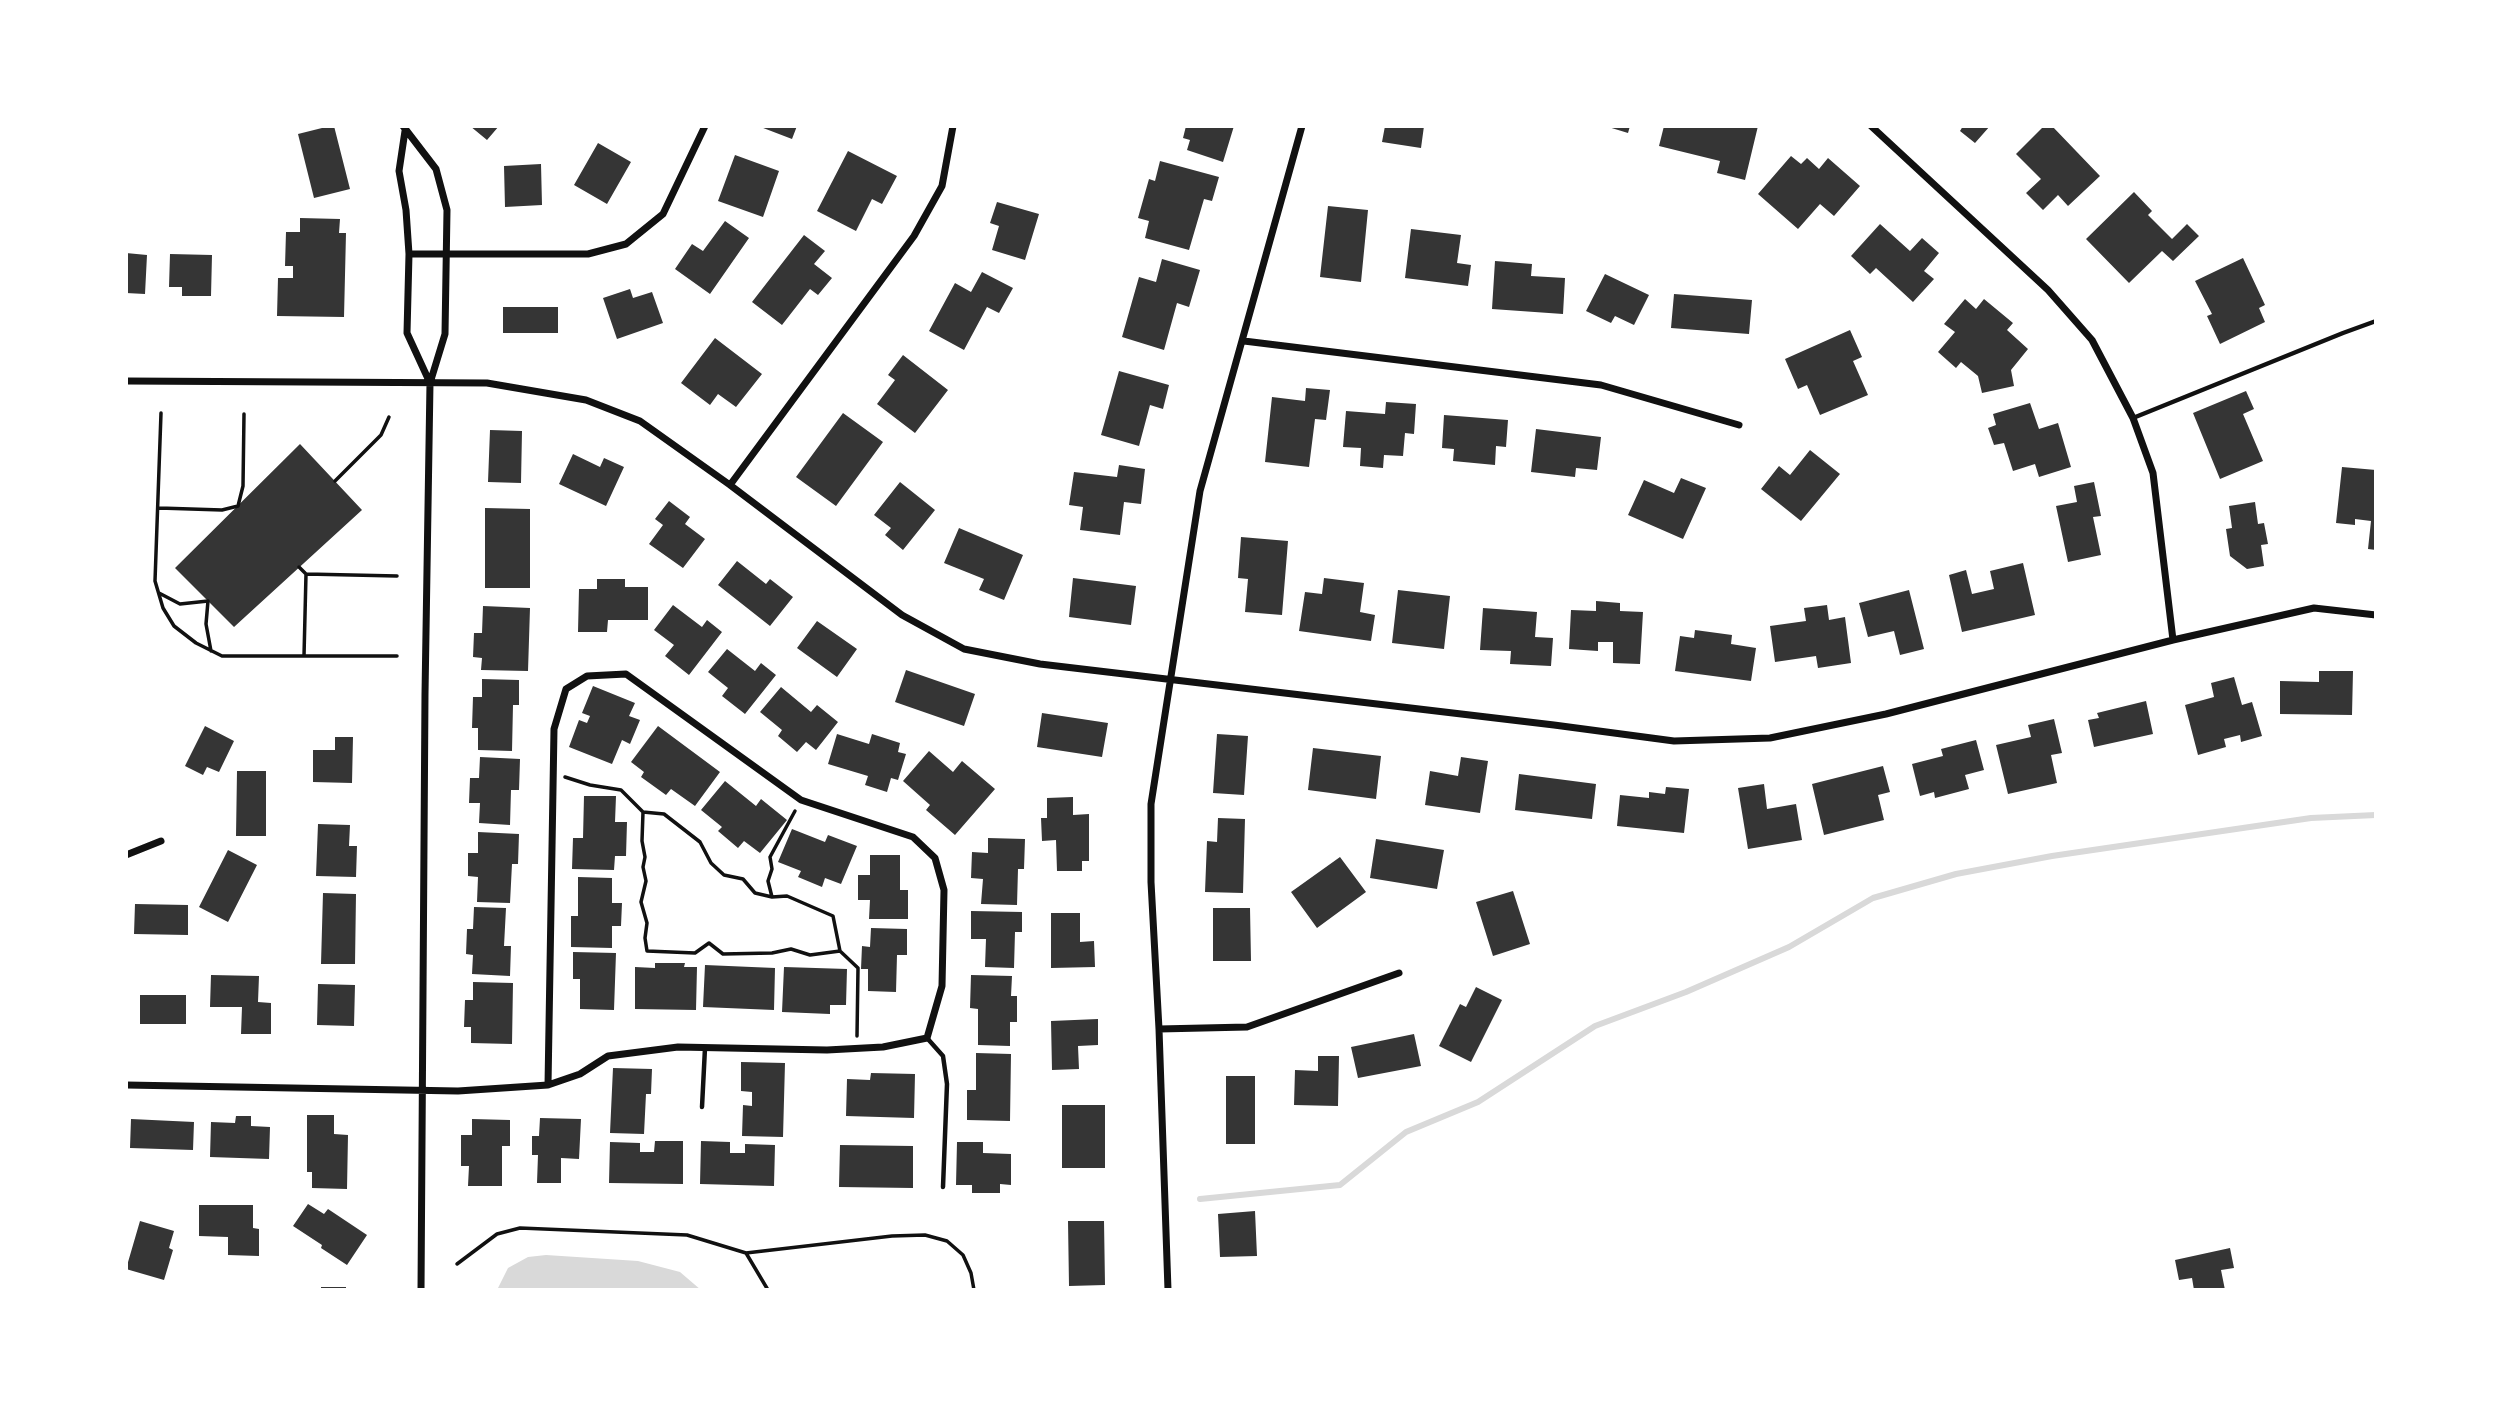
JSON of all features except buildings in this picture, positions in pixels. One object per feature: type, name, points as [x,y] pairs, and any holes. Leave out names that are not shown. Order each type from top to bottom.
[{"type":"street","points":[[409,254],[588,254],[626,244],[663,214],[705,126]]},
{"type":"street","points":[[730,485],[914,236],[942,186],[953,126]]},
{"type":"street","points":[[1168,1290],[1151,882],[1151,804],[1200,491],[1302,126]]},
{"type":"street","points":[[1871,126],[2049,290],[2092,340],[2133,418],[2153,473],[2173,640]]},
{"type":"street","points":[[404,128],[436,169],[447,210],[445,334],[430,383],[421,1290]]},
{"type":"street","points":[[404,128],[399,171],[406,210],[409,254],[407,333],[430,383]]},
{"type":"street","points":[[1244,341],[1601,385],[1738,425]]},
{"type":"street","points":[[126,381],[487,383],[586,400],[640,421],[730,485],[902,615],[964,649],[1040,664],[1555,724],[1674,741],[1770,738],[1886,714],[2173,640],[2314,608],[2376,615]]},
{"type":"street","points":[[126,1085],[458,1091],[548,1085],[580,1074],[608,1056],[678,1046],[856,1049],[883,1047],[927,1038],[942,986],[944,890],[934,858],[913,837],[800,800],[626,674],[587,676],[566,689],[554,729],[548,1085]]},
{"type":"street","points":[[126,855],[161,841]]},
{"type":"street","points":[[1159,1029],[1247,1027],[1399,974]]},
{"type":"lane","points":[[2133,418],[2376,321]]},
{"type":"lane","points":[[927,1038],[943,1056],[947,1084],[943,1187]]},
{"type":"lane","points":[[702,1107],[705,1047]]},
{"type":"path","points":[[161,413],[155,581],[163,608],[174,626],[195,643],[222,656],[397,656]]},
{"type":"path","points":[[159,508],[222,510],[238,506],[243,486],[244,414]]},
{"type":"path","points":[[335,481],[381,435],[389,417]]},
{"type":"path","points":[[299,567],[306,574],[397,576]]},
{"type":"path","points":[[304,656],[306,574]]},
{"type":"path","points":[[159,593],[180,604],[208,601],[205,624],[211,651]]},
{"type":"path","points":[[553,772],[590,785],[621,790],[643,812],[664,814],[700,842],[711,863],[724,875],[743,878],[755,893],[772,897],[787,896],[833,916],[840,951],[858,968],[856,1049]]},
{"type":"path","points":[[772,897],[768,881],[772,869],[770,857],[800,800]]},
{"type":"path","points":[[643,812],[643,867],[646,881],[641,902],[647,923],[645,938],[648,951],[695,953],[709,943],[723,954],[772,954],[791,949],[810,955],[840,951]]},
{"type":"path","points":[[457,1264],[496,1234],[520,1227],[687,1235],[746,1253],[892,1236],[925,1235],[947,1241],[962,1255],[971,1273],[974,1290]]},
{"type":"path","points":[[746,1253],[768,1290]]},
{"type":"shaded area","points":[[546,1255],[638,1261],[680,1272],[701,1290],[497,1290],[508,1268],[528,1257]]},
{"type":"waterway","points":[[1200,1199],[1340,1185],[1406,1132],[1478,1102],[1595,1026],[1686,992],[1789,947],[1873,898],[1956,874],[2052,856],[2311,818],[2376,815]]}]
